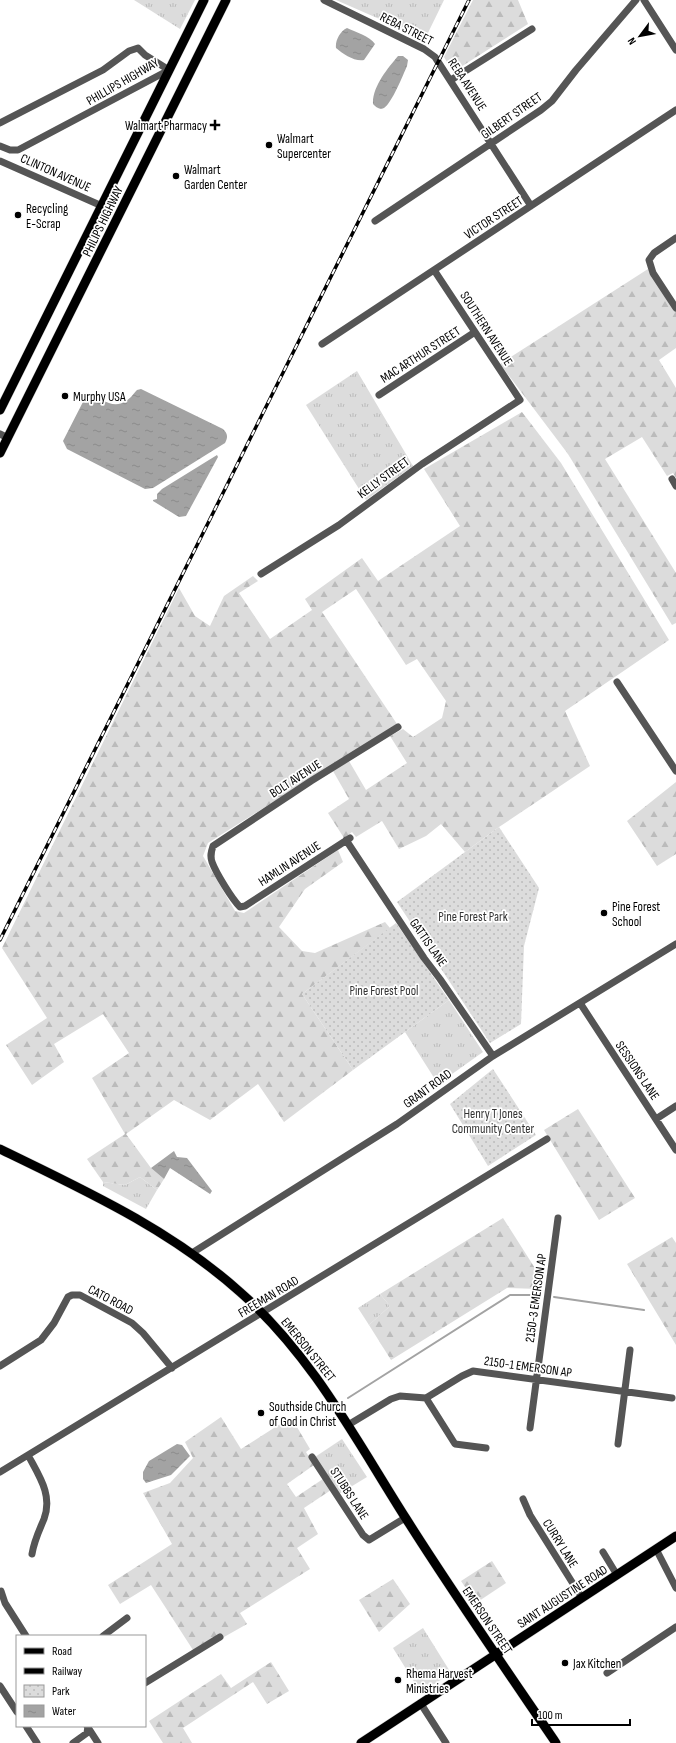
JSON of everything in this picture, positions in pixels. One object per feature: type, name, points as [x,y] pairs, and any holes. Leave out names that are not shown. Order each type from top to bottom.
[{"type":"main road","name":"PHILIPS HIGHWAY","points":[[0,410],[204,0]]},
{"type":"main road","name":"PHILIPS HIGHWAY","points":[[0,453],[4,436],[226,0]]},
{"type":"main road","name":"EMERSON STREET","points":[[0,1149],[115,1207],[153,1228],[192,1253],[230,1283],[263,1313],[312,1371],[348,1425],[406,1518],[556,1743]]},
{"type":"main road","name":"SAINT AUGUSTINE ROAD","points":[[361,1743],[676,1536]]},
{"type":"street","name":"REBA STREET","points":[[324,0],[424,49],[435,57]]},
{"type":"street","name":"GILBERT STREET","points":[[375,221],[491,144],[552,101],[576,70],[636,0]]},
{"type":"street","points":[[644,0],[676,50]]},
{"type":"street","points":[[451,80],[532,29]]},
{"type":"street","name":"PHILLIPS HIGHWAY","points":[[0,123],[103,70],[129,51],[138,48],[145,56],[169,70]]},
{"type":"street","name":"REBA AVENUE","points":[[435,57],[531,206]]},
{"type":"street","name":"PHILLIPS HIGHWAY","points":[[0,146],[6,149],[18,150],[169,70]]},
{"type":"street","name":"VICTOR STREET","points":[[322,344],[676,110]]},
{"type":"street","name":"CLINTON AVENUE","points":[[0,161],[102,206]]},
{"type":"street","points":[[676,238],[654,253],[649,260],[653,273],[676,308]]},
{"type":"street","name":"SOUTHERN AVENUE","points":[[434,270],[520,400]]},
{"type":"street","name":"MAC ARTHUR STREET","points":[[379,395],[475,332]]},
{"type":"street","name":"KELLY STREET","points":[[261,574],[339,525],[422,464],[520,400]]},
{"type":"street","points":[[617,682],[676,771]]},
{"type":"street","name":"BOLT AVENUE","points":[[240,906],[234,901],[212,862],[211,854],[213,846],[311,781],[398,727]]},
{"type":"street","name":"HAMLIN AVENUE","points":[[240,906],[245,906],[348,839]]},
{"type":"street","name":"GATTIS LANE","points":[[348,839],[424,958],[493,1056]]},
{"type":"street","name":"GRANT ROAD","points":[[192,1253],[397,1124],[493,1056],[676,944]]},
{"type":"street","name":"SESSIONS LANE","points":[[580,1003],[676,1150]]},
{"type":"street","points":[[656,1119],[676,1106]]},
{"type":"street","name":"FREEMAN ROAD","points":[[0,1472],[547,1139]]},
{"type":"street","name":"2150-3 EMERSON AP","points":[[530,1428],[558,1218]]},
{"type":"street","name":"CATO ROAD","points":[[0,1366],[41,1340],[54,1323],[68,1297],[72,1295],[80,1295],[132,1323],[143,1333],[172,1368]]},
{"type":"street","points":[[618,1444],[630,1350]]},
{"type":"street","name":"2150-1 EMERSON AP","points":[[426,1398],[469,1372],[536,1379],[672,1398]]},
{"type":"street","points":[[348,1425],[391,1399],[400,1396],[426,1398],[455,1444],[486,1448]]},
{"type":"street","points":[[28,1456],[45,1488],[48,1503],[45,1518],[33,1544],[32,1554]]},
{"type":"street","name":"STUBBS LANE","points":[[312,1457],[363,1535],[369,1540],[406,1518]]},
{"type":"street","name":"CURRY LANE","points":[[523,1499],[530,1515],[582,1598]]},
{"type":"street","points":[[656,1549],[676,1588]]},
{"type":"street","points":[[603,1552],[617,1575]]},
{"type":"street","points":[[1,1591],[5,1603],[25,1635]]},
{"type":"street","points":[[104,1635],[127,1618]]},
{"type":"street","points":[[607,1672],[676,1627]]},
{"type":"street","points":[[146,1682],[220,1637]]},
{"type":"street","points":[[0,1686],[16,1710]]},
{"type":"street","points":[[421,1704],[446,1743]]},
{"type":"street","points":[[27,1727],[36,1743]]},
{"type":"street","points":[[73,1743],[87,1733],[88,1727]]},
{"type":"street","points":[[89,1727],[98,1743]]},
{"type":"green space","points":[[134,0],[195,0],[180,29]]},
{"type":"green space","points":[[336,0],[444,0],[425,39]]},
{"type":"green space","points":[[473,0],[518,0],[528,24],[453,72],[444,57]]},
{"type":"green space","points":[[648,269],[676,312],[676,348],[659,360],[676,388],[676,478],[673,473],[667,476],[642,437],[605,459],[676,573],[676,623],[672,625],[568,454],[500,364]]},
{"type":"green space","points":[[357,371],[413,466],[366,500],[306,405]]},
{"type":"green space","points":[[522,412],[561,463],[669,640],[565,711],[590,766],[499,827],[465,852],[441,824],[426,836],[399,849],[382,821],[356,837],[352,832],[344,838],[328,813],[349,799],[333,771],[349,761],[366,790],[407,763],[390,736],[403,729],[413,737],[442,718],[446,701],[417,659],[406,665],[356,589],[322,612],[397,724],[208,843],[203,856],[235,911],[244,913],[338,850],[343,862],[305,889],[279,927],[302,951],[315,953],[385,922],[390,928],[302,994],[353,1070],[284,1122],[258,1084],[210,1120],[174,1100],[126,1134],[151,1168],[164,1179],[157,1190],[140,1177],[125,1185],[103,1182],[87,1159],[125,1134],[92,1078],[129,1053],[103,1014],[54,1044],[64,1062],[32,1085],[6,1045],[47,1018],[2,948],[179,588],[195,616],[210,626],[224,596],[253,576],[258,581],[239,593],[270,639],[312,610],[305,599],[362,558],[378,581],[460,526],[424,469]]},
{"type":"green space","points":[[676,782],[676,854],[657,866],[627,821]]},
{"type":"green space","name":"Pine Forest Park","points":[[499,827],[539,888],[524,946],[521,1024],[490,1043],[397,902]]},
{"type":"green space","name":"Pine Forest Pool","points":[[396,923],[449,1000],[353,1070],[302,994]]},
{"type":"green space","points":[[449,1000],[483,1052],[438,1084],[405,1032]]},
{"type":"green space","name":"Henry T Jones Community Center","points":[[493,1069],[536,1135],[488,1166],[450,1104]]},
{"type":"green space","points":[[578,1109],[635,1198],[599,1220],[544,1130]]},
{"type":"green space","points":[[140,1177],[157,1190],[146,1209],[103,1186],[103,1182],[125,1185]]},
{"type":"green space","points":[[503,1218],[540,1276],[539,1289],[507,1288],[391,1360],[369,1325],[390,1306],[380,1294]]},
{"type":"green space","points":[[672,1237],[676,1243],[676,1345],[627,1264]]},
{"type":"green space","points":[[380,1294],[390,1306],[369,1325],[358,1308]]},
{"type":"green space","points":[[221,1417],[241,1449],[291,1417],[310,1449],[306,1452],[314,1465],[287,1484],[296,1497],[323,1479],[331,1490],[304,1508],[318,1534],[297,1548],[310,1569],[240,1613],[247,1624],[224,1637],[221,1633],[193,1650],[151,1585],[120,1604],[108,1585],[172,1544],[143,1493],[170,1483],[193,1458],[185,1442]]},
{"type":"green space","points":[[342,1439],[367,1477],[339,1494],[315,1457]]},
{"type":"green space","points":[[492,1561],[506,1583],[476,1603],[461,1581]]},
{"type":"green space","points":[[393,1579],[410,1604],[379,1632],[359,1600]]},
{"type":"green space","points":[[423,1628],[451,1673],[421,1693],[393,1648]]},
{"type":"green space","points":[[271,1662],[289,1691],[267,1704],[253,1682],[183,1728],[192,1743],[163,1743],[149,1721],[221,1674],[231,1688]]},
{"type":"water","points":[[347,28],[366,36],[375,44],[364,60],[353,59],[336,48],[338,36]]},
{"type":"water","points":[[398,56],[403,56],[408,60],[407,66],[387,105],[382,109],[376,107],[373,104],[375,91],[381,78]]},
{"type":"water","points":[[141,389],[223,429],[227,436],[225,443],[153,488],[145,489],[67,449],[63,441],[85,398],[94,397],[109,403],[120,404],[127,400],[137,390]]},
{"type":"water","points":[[217,455],[218,457],[186,516],[179,517],[153,501],[157,499],[157,494],[162,489]]},
{"type":"water","points":[[174,1151],[177,1157],[187,1158],[212,1191],[210,1194],[170,1168],[164,1179],[151,1168]]},
{"type":"water","points":[[177,1444],[182,1445],[190,1456],[171,1475],[146,1483],[143,1479],[143,1472],[149,1461]]},
{"type":"waterway","points":[[348,1398],[510,1295],[535,1295]]},
{"type":"waterway","points":[[554,1297],[644,1310]]},
{"type":"railway","points":[[0,940],[469,0]]},
{"type":"place","name":"Walmart Pharmacy","points":[[215,125]]},
{"type":"place","name":"Walmart Supercenter","points":[[269,145]]},
{"type":"place","name":"Walmart Garden Center","points":[[176,176]]},
{"type":"place","name":"Recycling E-Scrap","points":[[18,215]]},
{"type":"place","name":"Murphy USA","points":[[65,396]]},
{"type":"place","name":"Pine Forest School","points":[[604,913]]},
{"type":"place","name":"Southside Church of God in Christ","points":[[261,1413]]},
{"type":"place","name":"Jax Kitchen","points":[[565,1663]]},
{"type":"place","name":"Rhema Harvest Ministries","points":[[398,1680]]}]
